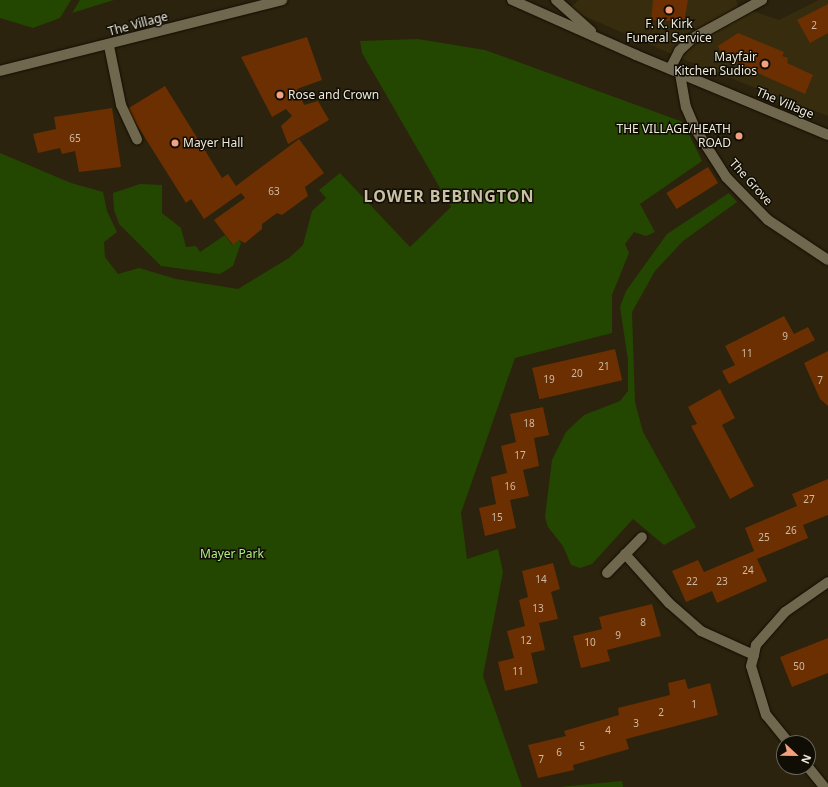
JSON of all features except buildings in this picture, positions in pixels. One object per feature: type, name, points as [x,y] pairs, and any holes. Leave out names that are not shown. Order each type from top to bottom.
[{"type":"main road","name":"The Village","points":[[0,71],[109,46],[282,0]]},
{"type":"main road","name":"The Village","points":[[512,0],[680,74],[828,135]]},
{"type":"main road","name":"The Village","points":[[556,0],[600,39]]},
{"type":"main road","points":[[670,69],[680,51],[693,38],[762,0]]},
{"type":"main road","points":[[109,46],[121,105],[137,139]]},
{"type":"main road","name":"The Grove","points":[[680,74],[686,107],[696,130],[726,177],[768,220],[828,260]]},
{"type":"main road","points":[[607,573],[642,537]]},
{"type":"main road","points":[[625,554],[670,603],[702,631],[754,655]]},
{"type":"main road","points":[[782,735],[766,715],[751,666],[756,645],[785,612],[828,582]]},
{"type":"main road","points":[[814,775],[824,787]]},
{"type":"shaded area","points":[[579,0],[736,0],[738,6],[779,20],[819,0],[828,0],[828,116],[697,65],[568,9]]},
{"type":"green space","points":[[0,0],[71,0],[60,18],[33,28],[0,18]]},
{"type":"green space","points":[[80,0],[114,0],[72,13]]},
{"type":"green space","name":"Mayer Park","points":[[418,39],[485,50],[683,122],[702,161],[640,204],[655,232],[646,236],[634,232],[625,244],[629,253],[612,295],[612,333],[515,358],[461,513],[467,559],[498,549],[503,572],[483,676],[522,787],[0,787],[0,153],[71,183],[103,192],[107,211],[117,232],[104,242],[105,257],[118,274],[139,268],[176,279],[238,289],[289,258],[303,245],[312,211],[326,198],[319,190],[340,173],[410,247],[451,207],[362,53],[360,41]]},
{"type":"green space","points":[[140,184],[162,185],[162,213],[181,228],[186,247],[196,246],[200,252],[225,235],[232,245],[239,240],[241,243],[233,266],[220,274],[161,266],[119,224],[114,210],[113,193]]},
{"type":"green space","points":[[729,193],[737,202],[683,241],[655,271],[632,312],[635,402],[643,432],[696,527],[664,545],[633,519],[592,564],[580,568],[571,565],[563,546],[548,527],[545,517],[552,460],[566,432],[584,415],[620,401],[628,391],[628,360],[620,307],[626,291],[667,234]]},
{"type":"green space","points":[[622,781],[623,787],[559,787]]},
{"type":"place","name":"F. K. Kirk Funeral Service","points":[[669,10]]},
{"type":"place","name":"Mayfair Kitchen Sudios","points":[[765,64]]},
{"type":"place","name":"Rose and Crown","points":[[280,95]]},
{"type":"place","name":"THE VILLAGE/HEATH ROAD","points":[[739,136]]},
{"type":"place","name":"Mayer Hall","points":[[175,143]]},
{"type":"district","name":"LOWER BEBINGTON","points":[[449,196]]}]
